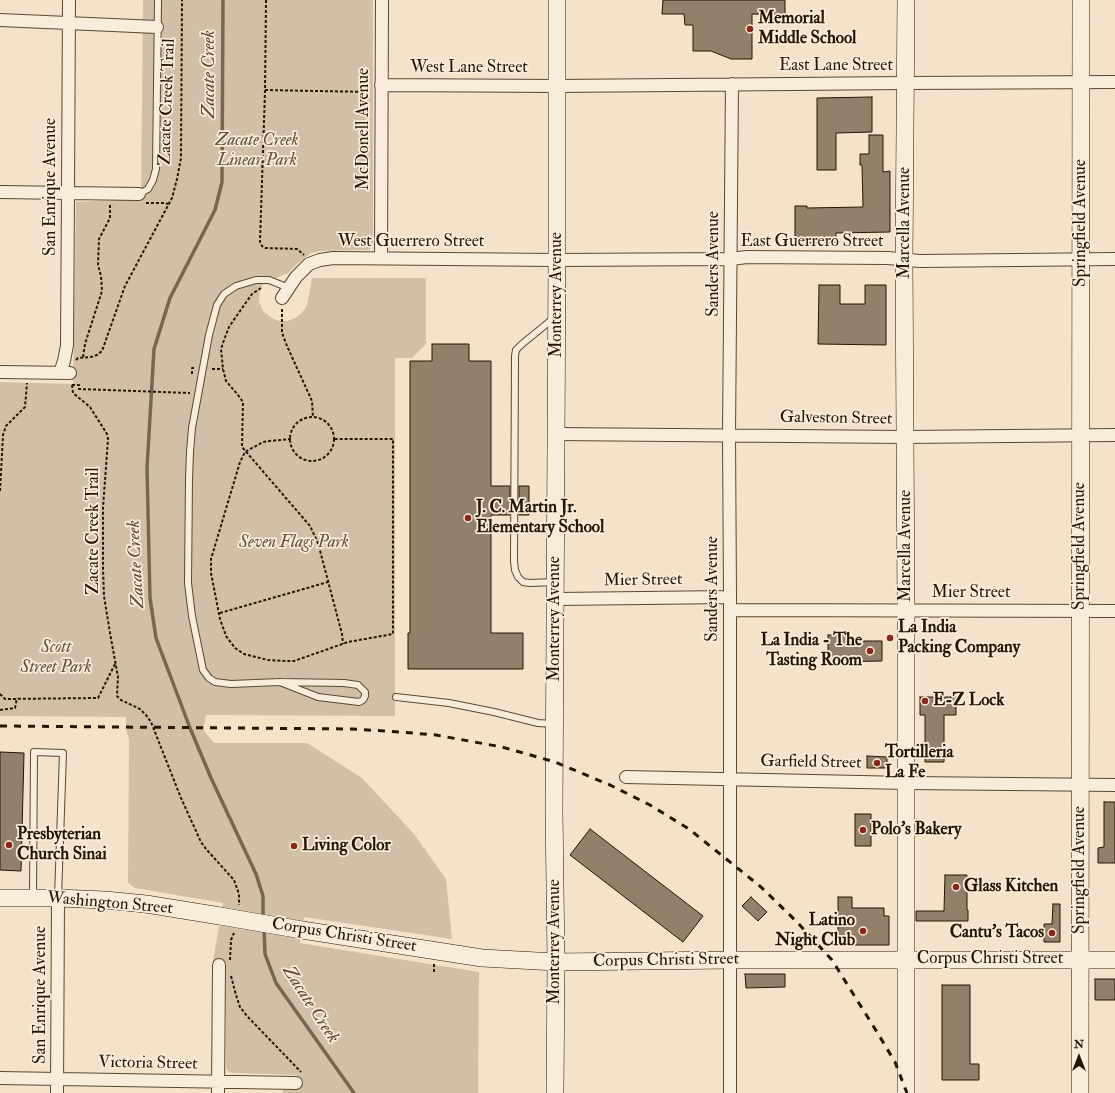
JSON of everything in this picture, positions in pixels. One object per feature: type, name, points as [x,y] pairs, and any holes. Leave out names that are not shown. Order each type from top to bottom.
[{"type":"main road","name":"Monterrey Avenue","points":[[555,1093],[556,962],[554,810],[556,600],[557,0]]},
{"type":"main road","name":"Marcella Avenue","points":[[906,0],[904,259],[906,1093]]},
{"type":"main road","name":"Springfield Avenue","points":[[1080,1093],[1081,0]]},
{"type":"main road","name":"Washington Street","points":[[0,898],[105,900],[146,904],[220,916]]},
{"type":"main road","name":"Corpus Christi Street","points":[[220,916],[482,958],[556,962],[730,960],[1115,960]]},
{"type":"street","name":"San Enrique Avenue","points":[[68,378],[64,362],[67,345],[69,0]]},
{"type":"street","name":"McDonell Avenue","points":[[381,258],[382,0]]},
{"type":"street","points":[[0,20],[157,27]]},
{"type":"street","name":"East Lane Street","points":[[557,86],[1115,82]]},
{"type":"street","name":"Sanders Avenue","points":[[730,1093],[729,435],[732,84]]},
{"type":"street","name":"West Lane Street","points":[[382,85],[557,86]]},
{"type":"street","points":[[0,192],[68,193],[140,198]]},
{"type":"street","name":"East Guerrero Street","points":[[557,260],[731,259],[747,257],[888,258],[920,261],[1115,259]]},
{"type":"street","name":"West Guerrero Street","points":[[309,264],[320,260],[333,258],[557,260]]},
{"type":"street","points":[[286,293],[296,277],[309,264]]},
{"type":"street","points":[[0,372],[68,378]]},
{"type":"street","name":"Galveston Street","points":[[556,434],[905,436],[1115,435]]},
{"type":"street","name":"Mier Street","points":[[556,600],[730,597]]},
{"type":"street","name":"Mier Street","points":[[730,610],[1115,611]]},
{"type":"street","name":"Garfield Street","points":[[626,777],[730,778],[906,783],[1115,785]]},
{"type":"street","name":"San Enrique Avenue","points":[[57,1093],[58,898]]},
{"type":"street","points":[[218,1087],[224,963]]},
{"type":"street","name":"Victoria Street","points":[[0,1078],[57,1079],[218,1087],[299,1080]]},
{"type":"lane","points":[[140,198],[148,189],[153,180],[156,169],[158,0]]},
{"type":"lane","points":[[280,682],[318,697],[359,702],[363,700],[365,696],[365,692],[358,685],[344,683],[280,682],[232,684],[215,682],[209,678],[203,670],[192,616],[188,583],[189,479],[192,428],[209,335],[217,305],[224,294],[236,286],[256,280],[269,280],[286,293]]},
{"type":"lane","points":[[556,582],[523,582],[518,577],[515,570],[514,366],[516,350],[557,315]]},
{"type":"lane","points":[[396,697],[449,703],[538,723],[555,724]]},
{"type":"lane","points":[[33,898],[34,752],[63,753],[58,898]]},
{"type":"path","name":"Zacate Creek Trail","points":[[75,361],[78,358],[97,355],[102,351],[125,286],[172,198],[181,158],[182,0]]},
{"type":"path","points":[[266,0],[265,90],[260,242],[265,248],[296,249],[302,253],[309,264]]},
{"type":"path","points":[[265,90],[371,92]]},
{"type":"path","points":[[140,198],[168,204]]},
{"type":"path","points":[[83,358],[85,344],[102,291],[101,276],[98,265],[99,239],[110,218],[110,203]]},
{"type":"path","points":[[265,286],[252,294],[229,328],[221,350],[221,361],[226,381],[242,402],[242,447],[310,526],[318,543],[342,634],[343,644]]},
{"type":"path","points":[[281,319],[282,333],[312,401],[313,417]]},
{"type":"path","name":"Zacate Creek Trail","points":[[68,378],[73,393],[90,407],[107,434],[108,439],[103,508],[102,568],[105,603],[118,677],[117,696],[121,700],[140,709],[151,722],[178,792],[206,850],[236,884],[240,900],[238,906]]},
{"type":"path","points":[[68,378],[79,385],[79,389],[191,393]]},
{"type":"path","points":[[0,491],[3,435],[6,426],[25,407],[27,383]]},
{"type":"path","points":[[313,417],[321,419],[327,423],[332,429],[334,439],[332,448],[327,454],[321,458],[313,460],[306,459],[296,453],[292,447],[291,439],[293,429],[297,423],[313,417]]},
{"type":"path","points":[[291,439],[263,442],[245,452],[240,462],[211,559],[211,573],[219,613],[226,636],[235,648],[244,654],[268,660],[294,661],[343,644],[393,634],[393,439],[334,439]]},
{"type":"path","points":[[219,613],[328,582]]},
{"type":"path","points":[[0,694],[5,699],[98,698],[115,662]]},
{"type":"path","points":[[0,710],[14,708],[17,698]]},
{"type":"path","points":[[224,963],[235,927]]},
{"type":"path","points":[[434,962],[434,972]]},
{"type":"path","points":[[231,974],[240,1007],[300,1070],[299,1080]]},
{"type":"green space","name":"Zacate Creek Linear Park","points":[[143,0],[373,0],[373,243],[371,248],[368,250],[320,251],[311,253],[288,273],[264,283],[260,289],[259,302],[263,311],[272,318],[279,321],[287,321],[301,314],[306,307],[312,278],[426,278],[426,344],[412,358],[395,358],[395,716],[206,715],[204,731],[214,743],[307,743],[362,778],[414,834],[446,879],[452,939],[304,917],[300,943],[479,972],[478,1093],[283,1093],[283,1090],[297,1090],[297,1075],[229,1072],[226,1068],[226,963],[213,961],[223,903],[135,888],[128,883],[129,739],[126,730],[126,717],[0,716],[0,382],[73,384],[76,202],[141,199]]},
{"type":"building","points":[[663,0],[785,0],[785,15],[752,14],[752,59],[731,59],[711,51],[693,51],[693,25],[685,25],[684,14],[662,14]]},
{"type":"building","points":[[872,97],[872,132],[836,133],[836,170],[817,170],[817,98]]},
{"type":"building","points":[[869,135],[883,135],[883,172],[890,171],[890,232],[836,233],[836,243],[795,243],[795,206],[807,206],[807,208],[863,207],[862,165],[860,165],[860,154],[869,154]]},
{"type":"building","points":[[819,285],[840,285],[840,304],[865,304],[865,285],[886,285],[886,345],[818,344]]},
{"type":"building","points":[[432,344],[469,344],[469,361],[491,361],[491,486],[510,486],[510,515],[491,515],[491,633],[523,633],[523,669],[408,669],[408,633],[410,633],[410,361],[432,361]]},
{"type":"building","points":[[519,486],[529,486],[529,515],[519,515]]},
{"type":"building","points":[[828,635],[850,635],[850,641],[882,641],[882,661],[828,662]]},
{"type":"building","points":[[920,697],[956,697],[956,715],[944,715],[944,762],[925,762],[925,715],[920,715]]},
{"type":"building","points":[[0,752],[24,753],[21,871],[0,870]]},
{"type":"building","name":"Tortilleria La Fe","points":[[867,756],[887,757],[887,768],[867,768]]},
{"type":"building","points":[[1104,802],[1115,802],[1115,863],[1098,863],[1098,848],[1104,847]]},
{"type":"building","name":"Polo's Bakery","points":[[855,814],[871,814],[871,846],[855,846]]},
{"type":"building","points":[[590,829],[703,916],[683,942],[570,855]]},
{"type":"building","points":[[945,875],[967,875],[968,921],[916,921],[916,911],[944,911]]},
{"type":"building","points":[[751,897],[767,912],[758,921],[742,906]]},
{"type":"building","name":"Latino Night Club","points":[[838,897],[852,897],[852,908],[884,908],[884,916],[889,916],[889,945],[838,945]]},
{"type":"building","name":"Cantu's Tacos","points":[[1053,904],[1060,904],[1060,942],[1044,942],[1044,924],[1052,924]]},
{"type":"building","points":[[745,974],[785,974],[785,987],[746,988]]},
{"type":"building","points":[[1095,979],[1115,979],[1115,1000],[1095,1000]]},
{"type":"building","points":[[942,985],[970,985],[970,1064],[979,1064],[979,1080],[942,1080]]},
{"type":"waterway","name":"Zacate Creek","points":[[223,0],[222,182],[215,210],[170,298],[154,349],[147,468],[150,598],[156,638],[190,728],[211,778],[256,874],[263,896],[263,919]]},
{"type":"waterway","name":"Zacate Creek","points":[[264,929],[265,954],[276,983],[354,1093]]},
{"type":"railway","points":[[0,726],[352,729],[400,732],[436,735],[502,747],[555,762],[610,785],[650,805],[689,829],[761,887],[796,921],[832,960],[895,1062],[907,1093]]},
{"type":"place","name":"Memorial Middle School","points":[[750,29]]},
{"type":"place","name":"J. C. Martin Jr. Elementary School","points":[[468,518]]},
{"type":"place","name":"La India Packing Company","points":[[890,638]]},
{"type":"place","name":"La India - The Tasting Room","points":[[870,651]]},
{"type":"place","name":"E-Z Lock","points":[[925,701]]},
{"type":"place","name":"Tortilleria La Fe","points":[[877,763]]},
{"type":"place","name":"Polo's Bakery","points":[[863,830]]},
{"type":"place","name":"Presbyterian Church Sinai","points":[[9,845]]},
{"type":"place","name":"Living Color","points":[[294,846]]},
{"type":"place","name":"Glass Kitchen","points":[[956,887]]},
{"type":"place","name":"Latino Night Club","points":[[863,931]]},
{"type":"place","name":"Cantu's Tacos","points":[[1052,933]]},
{"type":"park label","name":"Seven Flags Park","points":[[294,543]]},
{"type":"park label","name":"Scott Street Park","points":[[56,658]]}]
